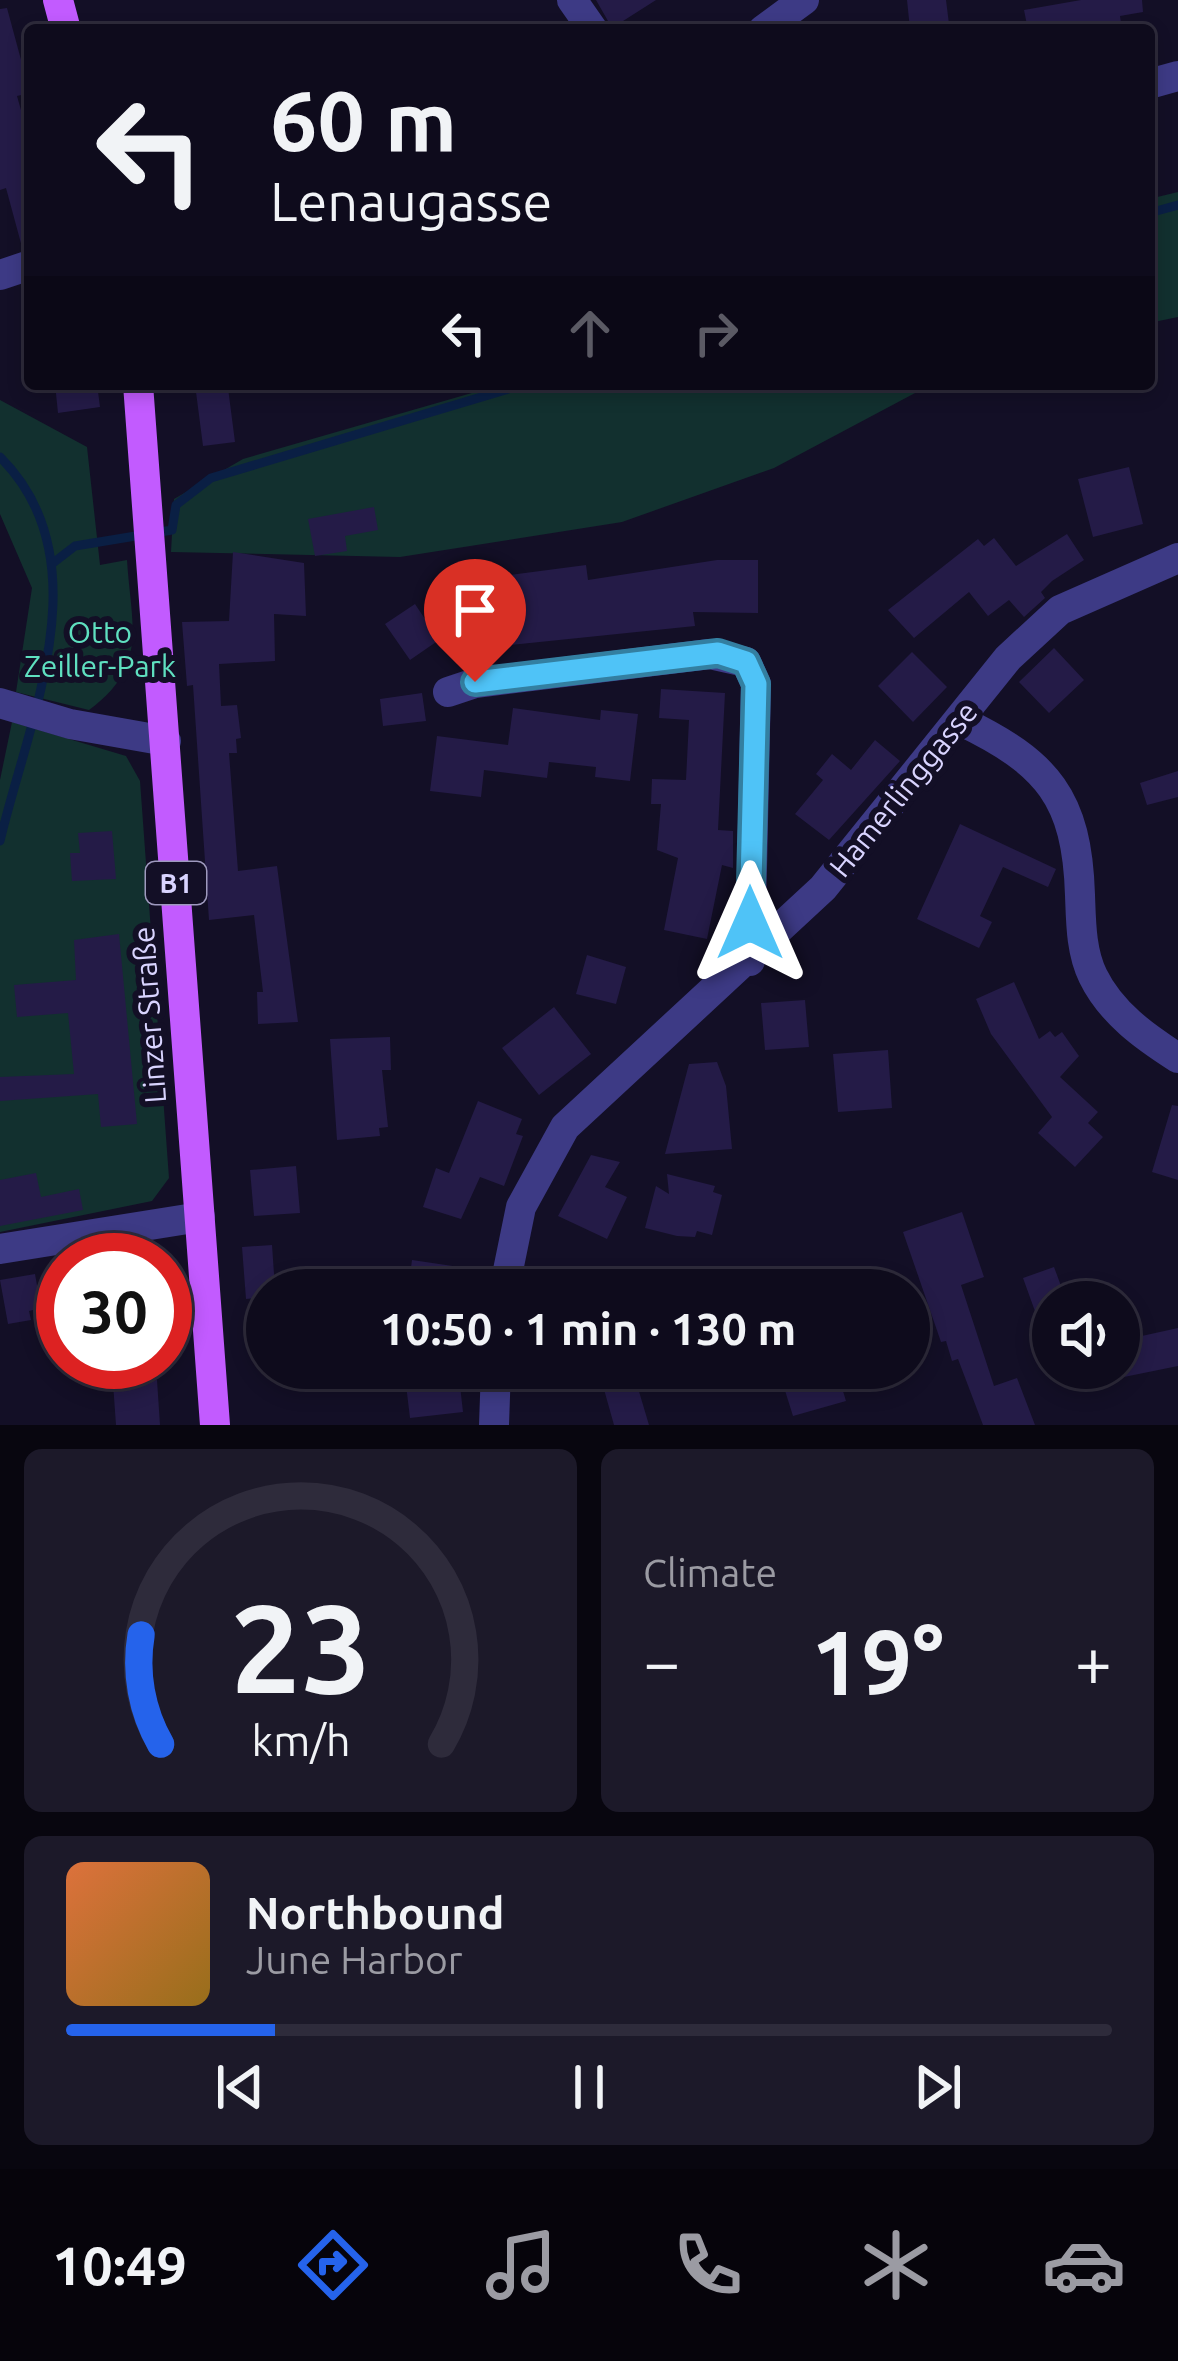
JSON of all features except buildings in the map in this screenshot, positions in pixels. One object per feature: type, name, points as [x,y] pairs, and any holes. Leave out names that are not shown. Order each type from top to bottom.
[{"type":"main road","name":"Linzer Straße","points":[[138,390],[215,1425]]},
{"type":"street","points":[[771,24],[804,0]]},
{"type":"street","name":"Hamerlinggasse","points":[[508,1269],[521,1208],[565,1127],[750,961],[861,848],[1009,658],[1060,610],[1178,558]]},
{"type":"street","points":[[448,692],[475,682],[718,653],[746,662],[756,684],[750,961]]},
{"type":"street","points":[[2,704],[70,724],[166,741]]},
{"type":"street","points":[[961,721],[1003,741],[1046,776],[1069,810],[1078,845],[1083,944],[1092,975],[1113,1007],[1178,1058]]},
{"type":"street","points":[[0,1249],[200,1217]]},
{"type":"street","points":[[494,1425],[495,1389]]},
{"type":"green space","points":[[1178,192],[1178,317],[1155,322],[1155,198]]},
{"type":"green space","points":[[482,390],[921,390],[774,468],[622,522],[400,557],[171,552],[174,499],[243,459]]},
{"type":"green space","name":"Otto Zeiller-Park","points":[[0,400],[87,447],[100,565],[127,560],[133,624],[128,660],[108,694],[89,710],[16,692],[32,588],[0,514]]},
{"type":"green space","points":[[12,722],[126,756],[140,781],[169,1178],[152,1201],[0,1232],[0,780]]},
{"type":"waterway","points":[[1155,211],[1178,205]]},
{"type":"waterway","points":[[53,563],[75,546],[172,530],[176,505],[211,478],[505,390]]},
{"type":"waterway","points":[[0,457],[31,498],[48,544],[53,592],[40,694],[0,841]]},
{"type":"route","points":[[475,682],[718,653],[746,662],[756,684],[750,923]]}]
